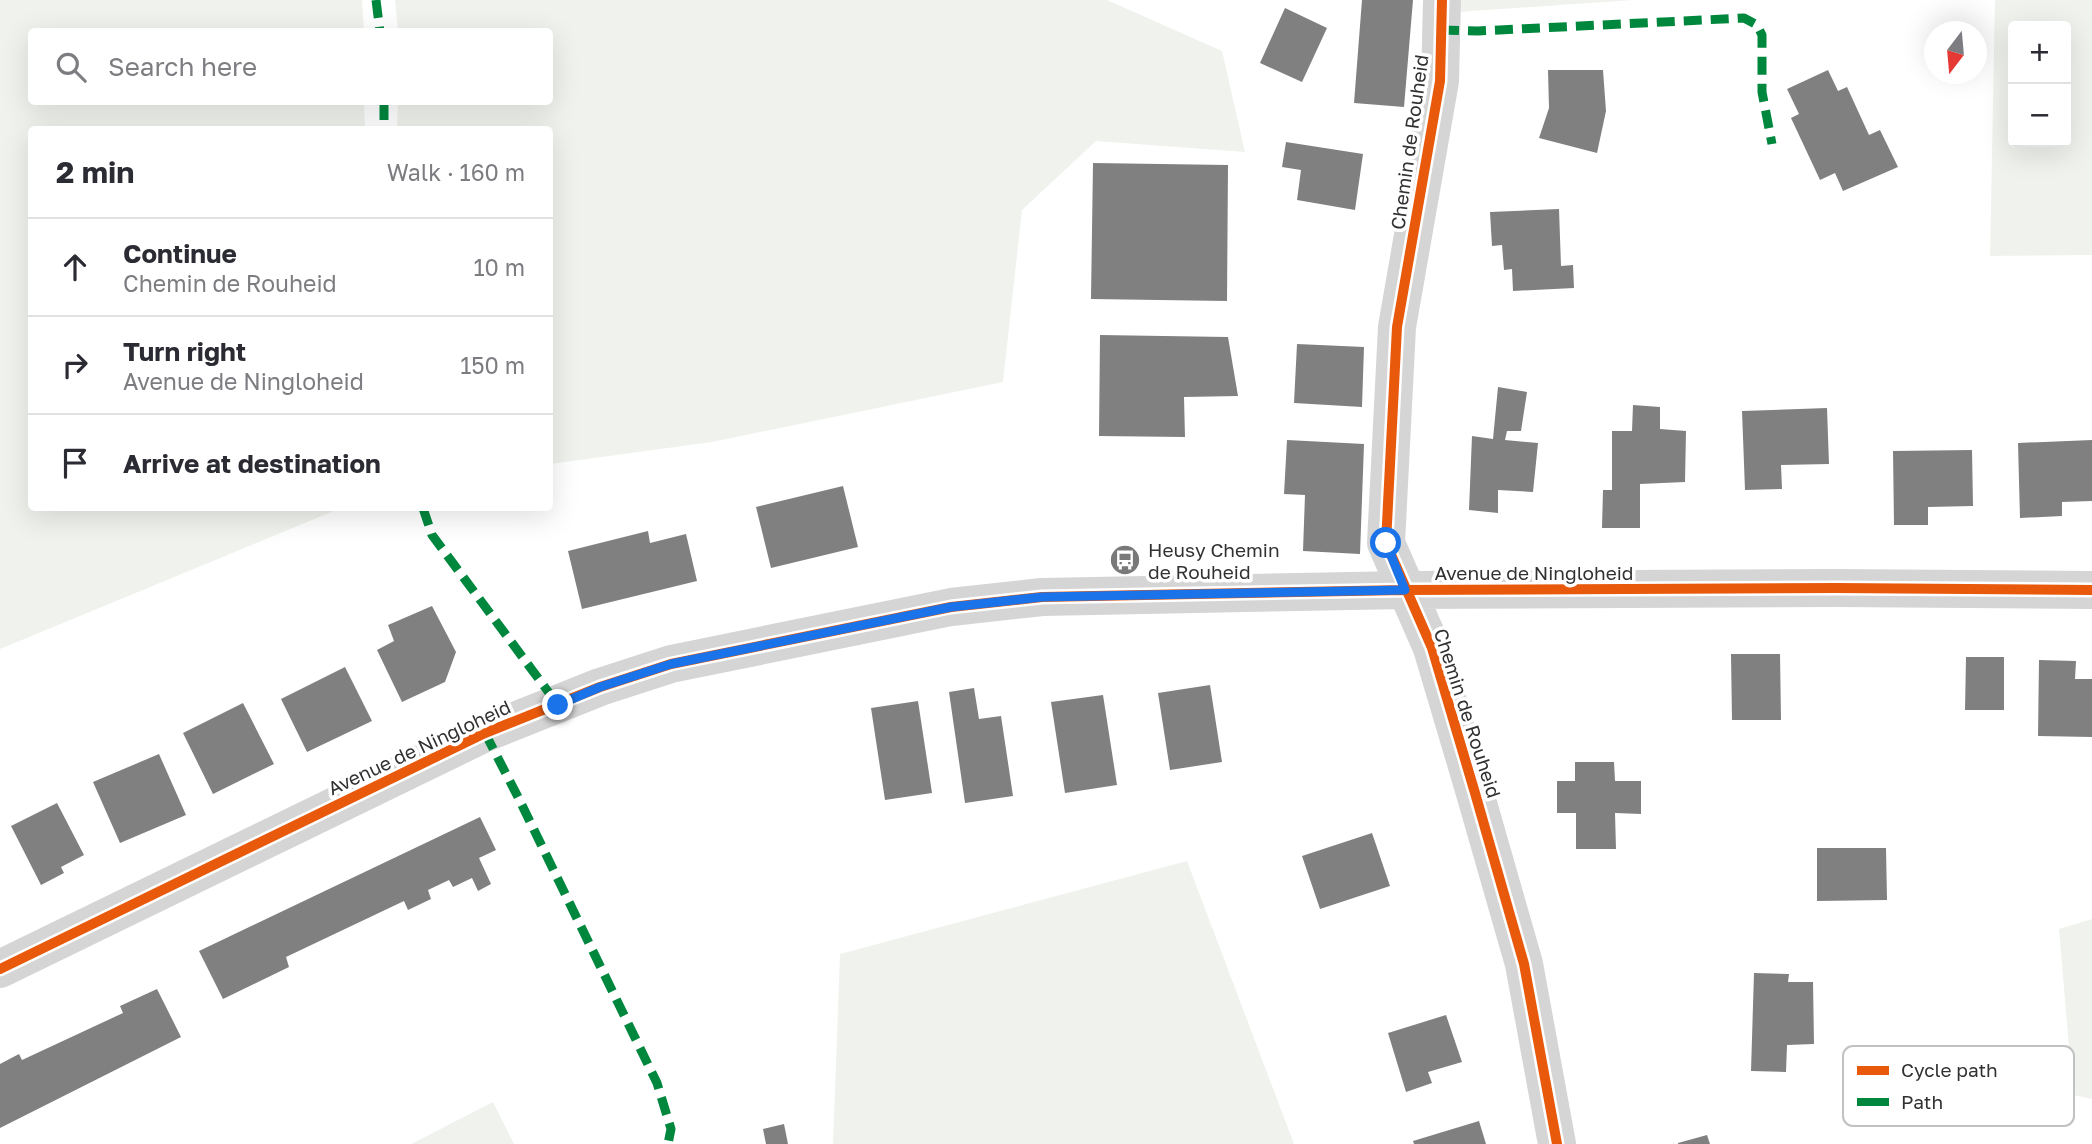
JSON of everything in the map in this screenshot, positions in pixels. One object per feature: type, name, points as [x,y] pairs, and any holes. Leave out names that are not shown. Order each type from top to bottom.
[{"type":"street","name":"Chemin de Rouheid","points":[[1442,0],[1440,81],[1397,341],[1386,543],[1432,648],[1524,964],[1558,1144]]},
{"type":"street","name":"Avenue de Ningloheid","points":[[0,969],[485,733],[600,687],[671,664],[951,607],[1042,597],[1405,590],[2092,590]]},
{"type":"shaded area","points":[[0,0],[362,0],[364,28],[28,28],[28,105],[364,105],[365,126],[28,126],[28,511],[334,511],[0,649]]},
{"type":"shaded area","points":[[395,0],[1107,0],[1222,51],[1245,152],[1096,141],[1022,210],[1003,382],[712,442],[553,464],[553,126],[397,126],[398,105],[553,105],[553,28],[398,28]]},
{"type":"shaded area","points":[[1460,0],[1633,0],[1458,12]]},
{"type":"shaded area","points":[[1995,0],[2092,0],[2092,255],[1990,256]]},
{"type":"shaded area","points":[[1187,861],[1294,1144],[833,1144],[840,954]]},
{"type":"shaded area","points":[[2092,919],[2092,1099],[2074,1095],[2074,1046],[2069,1046],[2059,929]]},
{"type":"shaded area","points":[[493,1102],[514,1144],[411,1144]]},
{"type":"building","points":[[1362,0],[1413,0],[1404,107],[1354,103]]},
{"type":"building","points":[[1285,8],[1327,28],[1302,82],[1260,63]]},
{"type":"building","points":[[1548,70],[1603,70],[1606,111],[1597,153],[1539,138],[1549,108]]},
{"type":"building","points":[[1828,70],[1838,91],[1847,87],[1869,135],[1880,130],[1898,167],[1843,191],[1835,173],[1820,180],[1791,118],[1799,114],[1787,89]]},
{"type":"building","points":[[1286,142],[1363,154],[1355,210],[1297,200],[1301,170],[1282,167]]},
{"type":"building","points":[[1093,163],[1228,165],[1227,301],[1091,299]]},
{"type":"building","points":[[1559,209],[1561,266],[1573,265],[1574,288],[1513,291],[1512,269],[1504,270],[1502,245],[1492,246],[1490,212]]},
{"type":"building","points":[[1100,335],[1228,337],[1238,396],[1184,397],[1185,437],[1099,436]]},
{"type":"building","points":[[1297,344],[1364,347],[1362,407],[1294,403]]},
{"type":"building","points":[[1498,387],[1527,392],[1521,431],[1507,431],[1505,440],[1538,443],[1533,492],[1498,490],[1498,513],[1469,510],[1472,436],[1493,439]]},
{"type":"building","points":[[1633,405],[1660,407],[1660,429],[1686,431],[1685,482],[1640,484],[1640,528],[1602,528],[1603,490],[1612,490],[1612,431],[1632,431]]},
{"type":"building","points":[[1827,408],[1829,464],[1781,465],[1782,489],[1745,490],[1742,411]]},
{"type":"building","points":[[1287,440],[1364,444],[1360,554],[1303,551],[1305,495],[1284,494]]},
{"type":"building","points":[[2092,440],[2092,501],[2062,502],[2062,516],[2020,518],[2018,443]]},
{"type":"building","points":[[1972,450],[1973,506],[1928,507],[1928,525],[1894,525],[1893,451]]},
{"type":"building","points":[[843,486],[858,547],[771,568],[756,507]]},
{"type":"building","points":[[648,531],[650,543],[686,534],[697,581],[582,609],[568,551]]},
{"type":"building","points":[[432,606],[456,652],[445,682],[402,702],[377,650],[394,641],[388,625]]},
{"type":"building","points":[[1731,654],[1780,654],[1781,720],[1732,720]]},
{"type":"building","points":[[1966,657],[2004,657],[2004,710],[1965,710]]},
{"type":"building","points":[[2039,660],[2076,661],[2075,679],[2092,679],[2092,737],[2038,736]]},
{"type":"building","points":[[345,667],[372,721],[307,752],[281,699]]},
{"type":"building","points":[[1210,685],[1222,762],[1170,770],[1158,693]]},
{"type":"building","points":[[974,688],[979,719],[1001,716],[1013,796],[965,803],[949,692]]},
{"type":"building","points":[[1103,695],[1117,785],[1065,793],[1051,702]]},
{"type":"building","points":[[918,701],[932,793],[885,800],[871,708]]},
{"type":"building","points":[[243,703],[274,764],[213,794],[183,733]]},
{"type":"building","points":[[159,754],[186,815],[120,843],[93,782]]},
{"type":"building","points":[[1575,762],[1614,762],[1615,781],[1641,781],[1641,814],[1615,813],[1616,849],[1576,849],[1576,813],[1557,813],[1557,781],[1575,781]]},
{"type":"building","points":[[57,803],[84,855],[61,867],[64,873],[41,885],[11,826]]},
{"type":"building","points":[[480,817],[496,850],[479,858],[491,884],[478,891],[472,878],[453,887],[449,880],[428,890],[431,899],[408,910],[404,901],[286,957],[289,967],[223,999],[199,951]]},
{"type":"building","points":[[1372,833],[1390,886],[1320,909],[1302,856]]},
{"type":"building","points":[[1817,848],[1886,848],[1887,900],[1817,901]]},
{"type":"building","points":[[1754,973],[1789,974],[1788,982],[1813,982],[1814,1044],[1787,1045],[1786,1072],[1751,1071]]},
{"type":"building","points":[[157,989],[181,1037],[0,1128],[0,1064],[19,1054],[22,1060],[123,1013],[120,1006]]},
{"type":"building","points":[[1446,1015],[1462,1062],[1428,1072],[1432,1083],[1406,1092],[1388,1033]]},
{"type":"building","points":[[1479,1121],[1486,1144],[1414,1144],[1413,1141]]},
{"type":"building","points":[[784,1124],[788,1144],[766,1144],[763,1129]]},
{"type":"building","points":[[1707,1135],[1710,1144],[1678,1144],[1678,1143]]},
{"type":"marked path","points":[[376,0],[380,28]]},
{"type":"marked path","points":[[1441,30],[1478,31],[1744,18],[1757,25],[1762,35],[1762,92],[1772,144]]},
{"type":"marked path","points":[[384,105],[384,126]]},
{"type":"marked path","points":[[424,511],[432,535],[558,705]]},
{"type":"marked path","points":[[485,733],[657,1083],[671,1129],[668,1144]]},
{"type":"cycle path","points":[[1442,0],[1440,81],[1397,327],[1386,543],[1432,648],[1524,964],[1557,1144]]},
{"type":"cycle path","points":[[0,969],[485,733],[600,687],[671,664],[951,607],[1042,597],[1405,590],[2092,590]]},
{"type":"place","name":"Heusy Chemin de Rouheid","points":[[1125,560]]},
{"type":"route","points":[[558,705],[600,687],[671,664],[951,607],[1042,597],[1405,590],[1386,543]]}]
